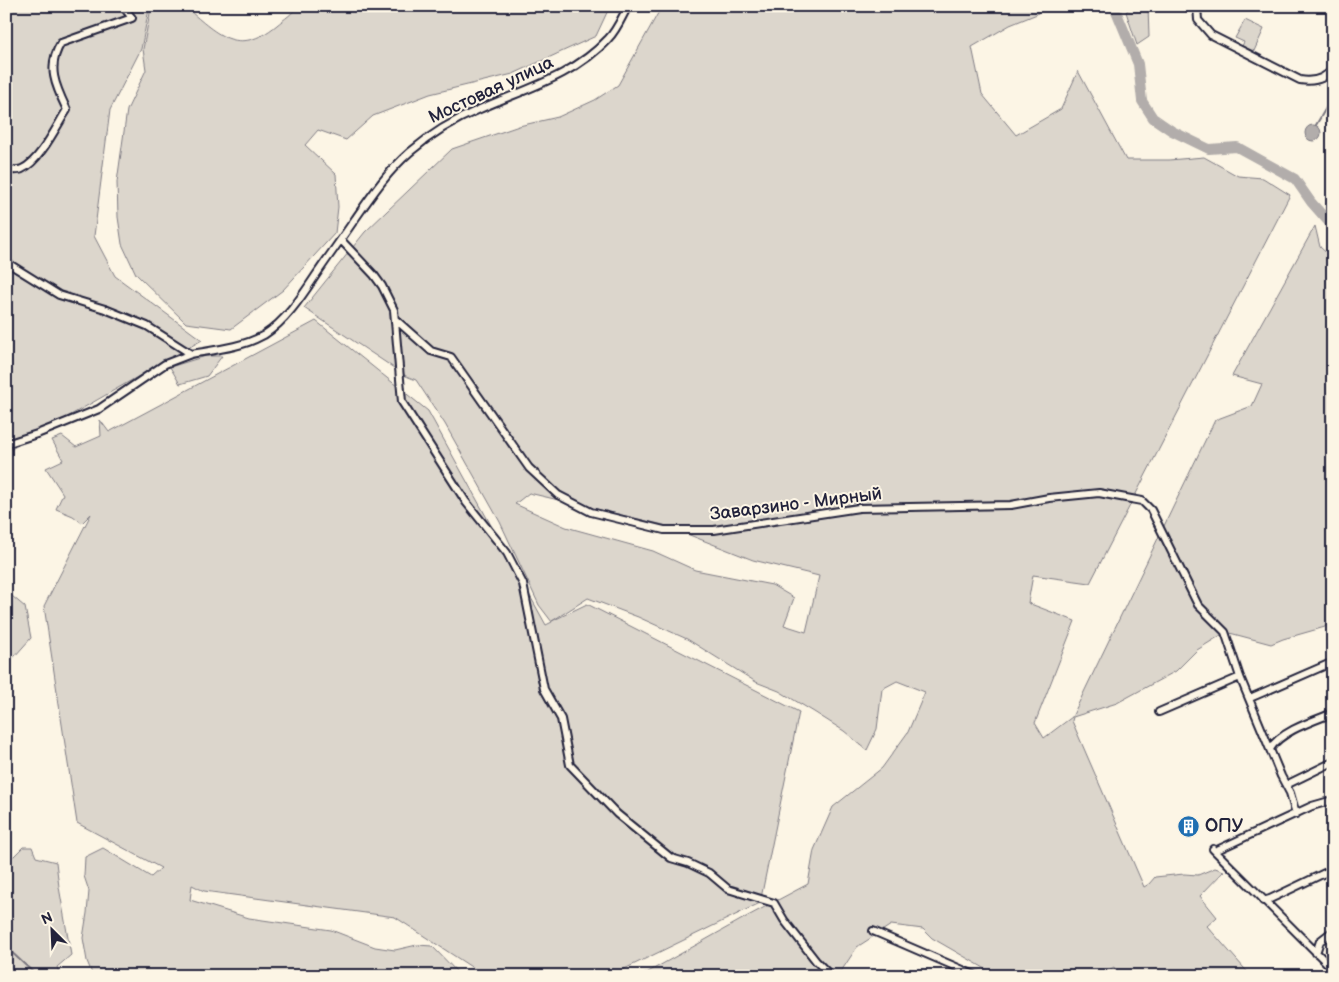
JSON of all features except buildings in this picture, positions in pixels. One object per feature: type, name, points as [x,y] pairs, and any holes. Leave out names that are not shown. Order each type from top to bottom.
[{"type":"street","points":[[6,170],[20,170],[31,163],[45,146],[67,110],[55,85],[54,75],[56,54],[61,43],[132,18],[123,6]]},
{"type":"street","name":"Мостовая улица","points":[[6,444],[38,434],[98,409],[165,364],[191,354],[244,343],[264,335],[300,299],[373,193],[408,154],[432,133],[480,109],[542,84],[574,66],[610,37],[628,6]]},
{"type":"street","points":[[1197,6],[1198,20],[1211,34],[1300,80],[1310,82],[1317,80],[1330,73],[1333,68]]},
{"type":"street","points":[[341,240],[374,275],[394,310],[402,402],[466,502],[507,553],[523,584],[544,689],[560,719],[570,765],[617,814],[671,858],[688,863],[708,873],[728,889],[774,903],[784,920],[816,961],[831,976]]},
{"type":"street","points":[[6,262],[59,295],[114,312],[147,326],[191,354]]},
{"type":"street","name":"Заварзино - Мирный","points":[[396,320],[430,350],[451,357],[529,468],[558,494],[591,512],[664,530],[714,530],[858,508],[1011,505],[1049,498],[1099,493],[1142,501],[1151,510],[1198,605],[1225,632],[1240,677],[1286,785],[1296,814]]},
{"type":"street","points":[[1250,698],[1333,662]]},
{"type":"street","points":[[1159,712],[1240,677]]},
{"type":"street","points":[[1270,749],[1283,735],[1333,712]]},
{"type":"street","points":[[1286,785],[1333,762]]},
{"type":"street","points":[[1333,800],[1312,806],[1214,850],[1333,969]]},
{"type":"street","points":[[1263,900],[1270,899],[1333,868]]},
{"type":"street","points":[[873,931],[977,976]]},
{"type":"street","points":[[1316,953],[1320,941],[1333,931]]},
{"type":"shaded area","points":[[6,6],[143,6],[149,9],[141,49],[110,110],[94,236],[115,276],[202,340],[6,452]]},
{"type":"shaded area","points":[[149,6],[184,6],[217,33],[238,41],[250,40],[263,35],[293,12],[297,6],[610,6],[596,36],[513,74],[430,94],[373,116],[346,140],[318,130],[305,145],[336,174],[338,207],[335,233],[283,290],[231,329],[186,323],[136,274],[122,244],[118,217],[117,182],[127,110],[146,70],[143,49],[151,8]]},
{"type":"shaded area","points":[[662,6],[1042,6],[1037,14],[1010,25],[972,47],[982,94],[1016,135],[1061,109],[1078,71],[1126,160],[1169,160],[1204,157],[1238,176],[1263,178],[1290,195],[1090,583],[1033,575],[1028,603],[1075,621],[1035,723],[1044,738],[1072,717],[1215,420],[1252,406],[1262,384],[1232,376],[1315,226],[1320,247],[1333,259],[1333,613],[1325,627],[1271,644],[1226,632],[1197,650],[1176,671],[1117,703],[1073,717],[1072,721],[1144,887],[1155,877],[1184,874],[1198,875],[1215,868],[1224,871],[1200,896],[1217,917],[1207,926],[1251,976],[1118,976],[1114,967],[1097,976],[998,976],[932,938],[923,929],[891,925],[857,947],[838,976],[641,976],[808,884],[814,850],[833,807],[882,768],[908,732],[925,692],[897,681],[882,689],[877,729],[867,750],[844,731],[814,712],[779,691],[756,682],[687,639],[638,617],[588,598],[552,621],[587,604],[799,712],[760,903],[610,976],[485,976],[395,917],[204,891],[192,885],[190,900],[249,918],[331,930],[375,947],[395,950],[417,945],[432,946],[461,976],[93,976],[87,961],[83,938],[89,891],[84,876],[85,857],[103,848],[151,877],[161,868],[77,823],[44,606],[91,514],[82,523],[73,516],[56,509],[63,494],[46,468],[63,460],[52,440],[62,436],[76,447],[101,436],[100,420],[109,432],[316,321],[428,411],[546,625],[552,622],[539,605],[500,522],[445,424],[416,380],[406,376],[304,308],[365,232],[452,149],[519,126],[558,117],[595,100],[618,85]],"holes":[[[529,493],[664,525],[753,560],[819,576],[806,632],[784,625],[794,598],[772,585],[695,570],[653,551],[566,527],[515,504]]]},
{"type":"shaded area","points":[[1131,6],[1148,6],[1149,37],[1137,45],[1126,12]]},
{"type":"shaded area","points":[[1245,20],[1264,29],[1254,51],[1242,46],[1244,42],[1235,38]]},
{"type":"shaded area","points":[[1313,125],[1319,127],[1321,133],[1319,139],[1313,141],[1307,139],[1305,133],[1307,127]]},
{"type":"shaded area","points":[[206,356],[222,356],[207,376],[180,384],[170,367]]},
{"type":"shaded area","points":[[6,591],[25,607],[31,638],[6,666]]},
{"type":"shaded area","points":[[23,847],[32,847],[36,857],[56,862],[71,955],[57,967],[60,976],[6,976],[6,858],[14,856]]},
{"type":"waterway","points":[[1114,6],[1138,64],[1142,101],[1153,118],[1172,131],[1209,149],[1237,147],[1295,179],[1311,202],[1333,227]]},
{"type":"waterway","points":[[1316,125],[1333,96]]},
{"type":"waterway","points":[[6,947],[37,976]]},
{"type":"place","name":"ОПУ","points":[[1189,826]]}]
